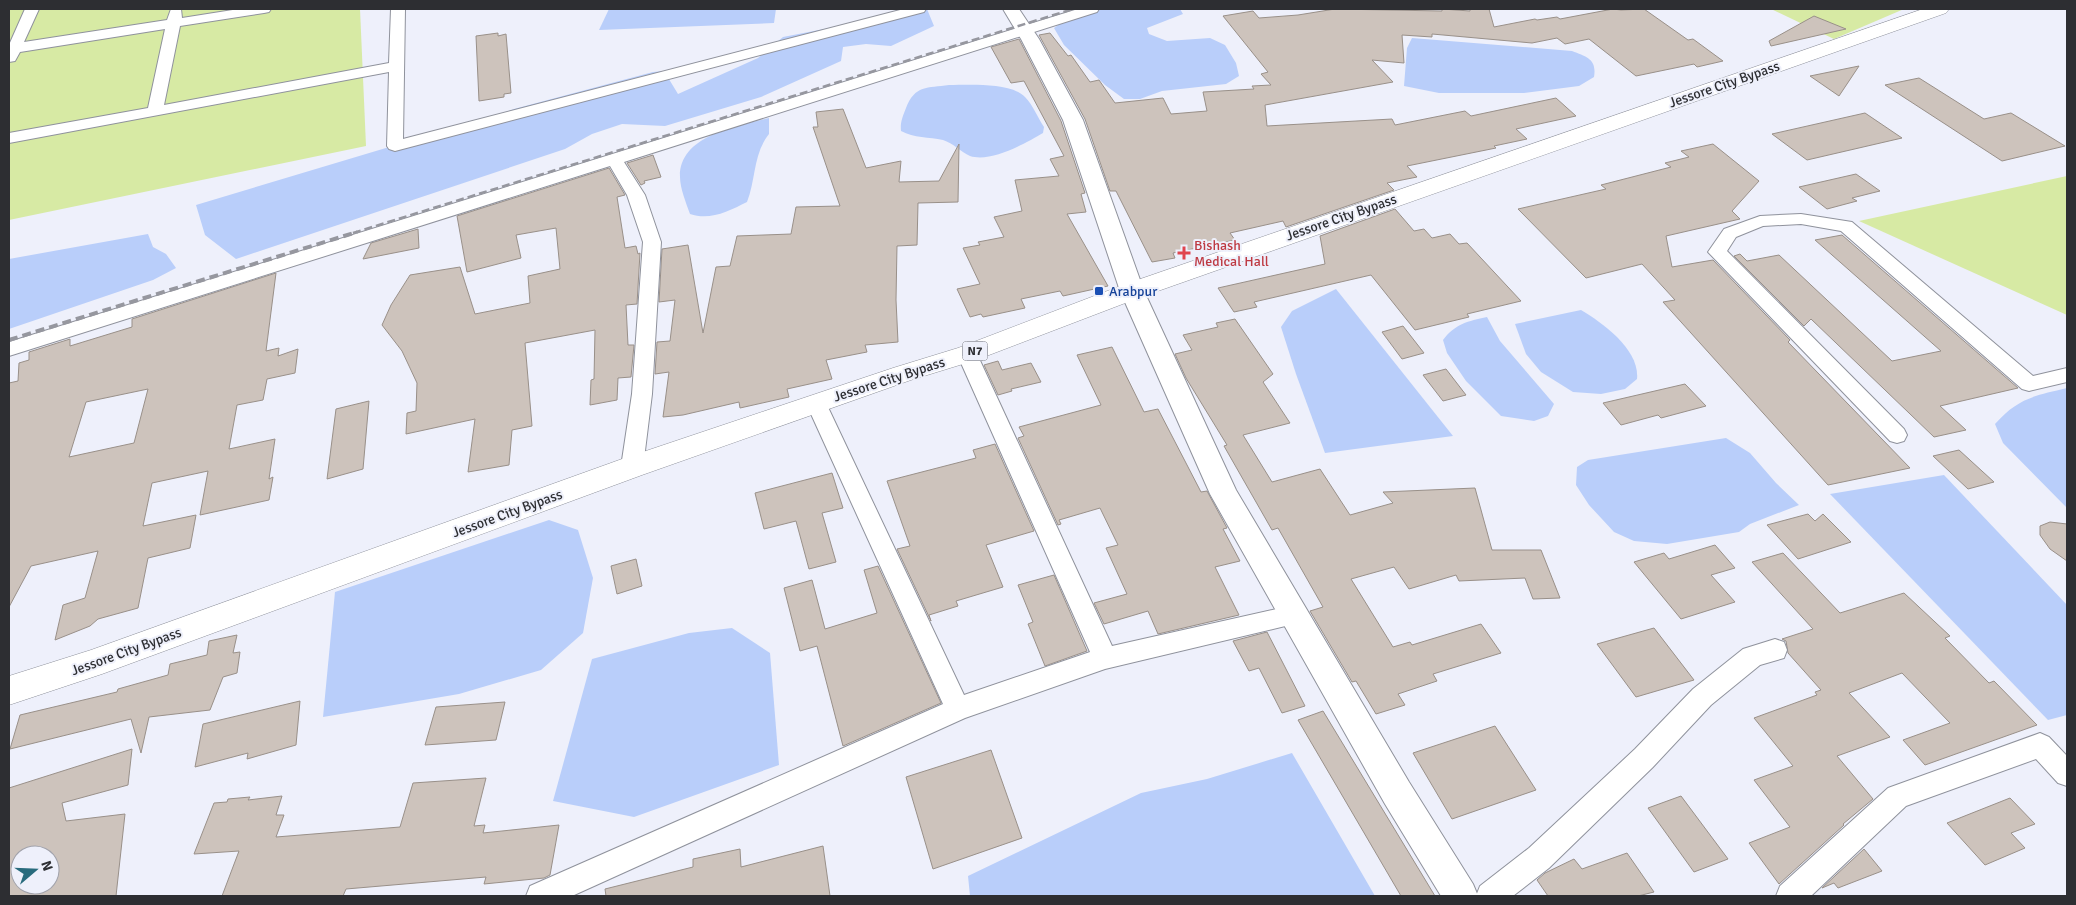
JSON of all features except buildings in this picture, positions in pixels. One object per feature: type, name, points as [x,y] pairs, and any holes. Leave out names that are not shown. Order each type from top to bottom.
[{"type":"highway","name":"Jessore City Bypass","points":[[9,691],[91,664],[632,467],[816,403],[966,354],[1132,291],[1940,9]]},
{"type":"street","points":[[10,53],[32,9]]},
{"type":"street","points":[[10,53],[175,16],[264,9]]},
{"type":"street","points":[[398,9],[395,146],[919,9]]},
{"type":"street","points":[[1011,9],[1073,120],[1132,291],[1224,494],[1397,793],[1462,896]]},
{"type":"street","points":[[9,349],[1092,9]]},
{"type":"street","points":[[155,111],[175,16]]},
{"type":"street","points":[[9,138],[396,66]]},
{"type":"street","points":[[613,158],[636,196],[652,242],[642,394],[632,467]]},
{"type":"street","points":[[1897,435],[1717,252],[1730,233],[1760,221],[1800,219],[1846,226],[2029,384],[2067,375]]},
{"type":"street","points":[[966,354],[1105,658]]},
{"type":"street","points":[[816,403],[958,709]]},
{"type":"street","points":[[540,896],[958,709],[1105,658],[1294,615]]},
{"type":"street","points":[[1490,896],[1539,858],[1644,758],[1702,697],[1752,658],[1775,650]]},
{"type":"street","points":[[1790,896],[1897,797],[2040,745],[2067,774]]},
{"type":"green space","points":[[9,9],[360,9],[366,146],[9,220]]},
{"type":"green space","points":[[1771,9],[1904,9],[1834,39]]},
{"type":"green space","points":[[2067,176],[2067,315],[1859,221]]},
{"type":"water","points":[[609,9],[776,9],[774,23],[599,30]]},
{"type":"water","points":[[927,9],[934,26],[891,46],[866,44],[843,47],[841,61],[761,97],[665,126],[622,124],[592,134],[565,149],[236,259],[205,235],[196,205],[446,130],[474,124],[514,109],[653,72],[664,71],[678,94],[758,58],[783,37]]},
{"type":"water","points":[[1103,9],[1180,9],[1183,14],[1147,28],[1149,34],[1167,41],[1210,38],[1225,45],[1236,63],[1239,76],[1226,84],[1162,91],[1140,99],[1124,99],[1105,85],[1064,45],[1054,28],[1061,23]]},
{"type":"water","points":[[1412,38],[1572,51],[1592,62],[1595,71],[1594,77],[1579,86],[1524,93],[1439,93],[1404,86],[1407,48]]},
{"type":"water","points":[[949,85],[989,85],[1019,92],[1033,108],[1044,127],[1043,133],[1008,151],[988,157],[978,157],[970,156],[943,140],[916,136],[901,131],[903,116],[913,95],[923,89]]},
{"type":"water","points":[[769,118],[769,134],[757,158],[747,202],[712,216],[690,214],[680,181],[682,163],[689,151],[712,135]]},
{"type":"water","points":[[148,234],[153,247],[166,254],[176,268],[153,280],[9,329],[9,259]]},
{"type":"water","points":[[1336,289],[1453,436],[1325,453],[1281,327],[1292,311]]},
{"type":"water","points":[[1581,310],[1618,338],[1633,358],[1637,379],[1625,389],[1601,394],[1573,392],[1541,372],[1526,354],[1515,324]]},
{"type":"water","points":[[1487,317],[1500,341],[1554,404],[1548,416],[1534,421],[1501,416],[1466,381],[1447,353],[1443,340],[1452,330],[1468,322]]},
{"type":"water","points":[[2067,388],[2067,508],[2003,443],[1995,424],[2003,415],[2027,399]]},
{"type":"water","points":[[1726,438],[1750,453],[1776,483],[1799,505],[1750,524],[1739,532],[1667,544],[1634,541],[1614,532],[1589,505],[1576,485],[1577,467],[1588,460]]},
{"type":"water","points":[[1944,475],[2067,605],[2067,715],[2048,720],[1830,494]]},
{"type":"water","points":[[549,520],[578,530],[593,578],[583,633],[541,670],[459,694],[323,717],[335,592]]},
{"type":"water","points":[[732,628],[770,653],[779,765],[634,817],[553,801],[592,659],[689,633]]},
{"type":"water","points":[[1292,753],[1375,896],[970,896],[968,876],[1141,793],[1207,779]]},
{"type":"railway","points":[[353,233],[1073,9]]},
{"type":"railway","points":[[9,340],[357,232]]},
{"type":"place","name":"Bishash Medical Hall","points":[[1184,253]]},
{"type":"place","name":"Arabpur","points":[[1099,291]]}]
